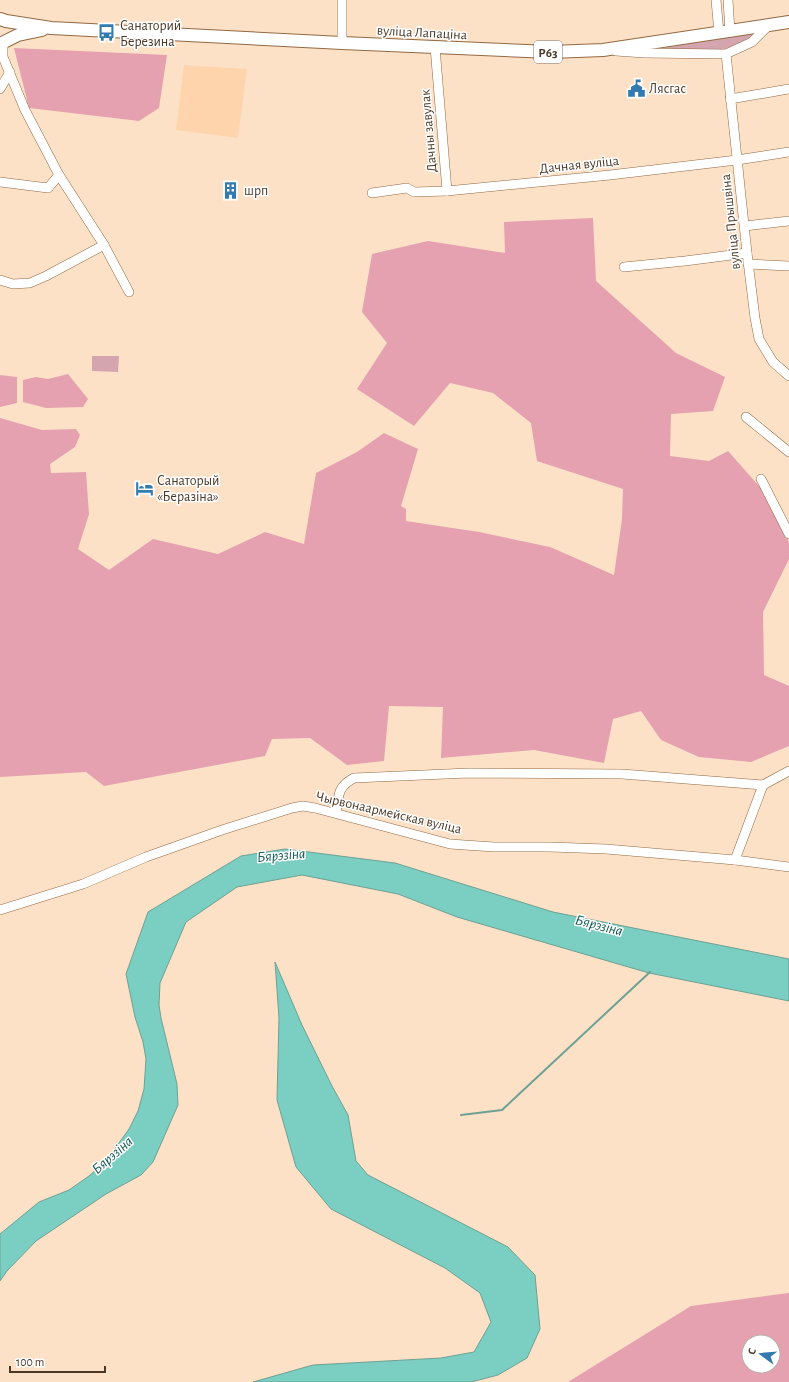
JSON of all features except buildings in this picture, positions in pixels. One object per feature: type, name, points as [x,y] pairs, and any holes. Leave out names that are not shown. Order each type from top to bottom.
[{"type":"main road","name":"вуліца Лапаціна","points":[[3,20],[51,28],[551,52],[603,50],[789,22]]},
{"type":"main road","name":"вуліца Лапаціна","points":[[1,44],[9,39],[12,34],[10,27],[3,20]]},
{"type":"main road","name":"вуліца Лапаціна","points":[[1,44],[18,35],[51,28]]},
{"type":"street","points":[[342,0],[342,43]]},
{"type":"street","points":[[716,0],[724,32]]},
{"type":"street","points":[[724,32],[728,0]]},
{"type":"street","points":[[603,50],[644,53],[726,54],[752,42],[769,25]]},
{"type":"street","points":[[1,44],[3,57],[25,110],[59,175],[104,245],[129,292]]},
{"type":"street","name":"Дачны завулак","points":[[435,47],[447,191]]},
{"type":"street","name":"вуліца Прышвіна","points":[[726,54],[748,264],[759,339],[773,362],[789,376]]},
{"type":"street","points":[[0,89],[10,72]]},
{"type":"street","points":[[730,99],[789,89]]},
{"type":"street","name":"Дачная вуліца","points":[[372,193],[407,188],[414,192],[447,191],[610,175],[737,160],[789,152]]},
{"type":"street","points":[[0,182],[48,188],[59,175]]},
{"type":"street","points":[[745,226],[789,221]]},
{"type":"street","points":[[0,280],[13,284],[30,283],[104,245]]},
{"type":"street","points":[[624,267],[747,253]]},
{"type":"street","points":[[748,264],[789,266]]},
{"type":"street","points":[[746,417],[789,452]]},
{"type":"street","points":[[761,479],[789,534]]},
{"type":"street","points":[[336,813],[340,790],[344,783],[354,778],[469,773],[622,774],[764,785],[789,770]]},
{"type":"street","points":[[735,860],[764,785]]},
{"type":"street","name":"Чырвонаармейская вуліца","points":[[0,910],[83,884],[146,857],[222,830],[292,808],[303,806],[336,813],[450,844],[494,847],[606,849],[735,860],[789,867]]},
{"type":"shaded area","points":[[753,33],[757,34],[754,37],[720,51],[713,49],[661,50],[663,48]]},
{"type":"shaded area","points":[[14,48],[167,55],[159,108],[139,121],[29,108]]},
{"type":"shaded area","points":[[184,65],[247,69],[238,138],[176,130]]},
{"type":"shaded area","points":[[593,218],[596,281],[676,353],[725,377],[713,411],[671,414],[670,456],[709,461],[728,451],[773,502],[789,543],[789,559],[763,612],[764,675],[789,686],[789,746],[751,762],[699,757],[661,740],[641,711],[613,719],[604,763],[534,750],[441,758],[443,707],[389,706],[384,761],[347,765],[310,738],[272,739],[265,756],[104,786],[86,772],[0,777],[0,418],[42,430],[76,429],[80,435],[75,447],[50,464],[51,473],[86,472],[89,514],[78,549],[109,570],[153,539],[218,554],[265,532],[304,544],[316,473],[357,452],[384,433],[418,449],[401,506],[406,509],[406,521],[479,532],[550,547],[614,575],[622,519],[623,489],[537,461],[531,423],[493,393],[450,383],[414,426],[357,389],[387,343],[362,312],[372,254],[428,241],[505,253],[504,222]]},
{"type":"shaded area","points":[[92,356],[119,356],[118,372],[92,371]]},
{"type":"shaded area","points":[[68,374],[88,399],[83,407],[46,408],[23,402],[23,380],[36,377],[48,379]]},
{"type":"shaded area","points":[[0,375],[17,377],[17,403],[0,407]]},
{"type":"shaded area","points":[[789,1293],[789,1382],[568,1382],[691,1306]]},
{"type":"water","name":"Бярэзіна","points":[[285,849],[395,863],[553,912],[789,959],[789,1001],[649,973],[457,917],[398,894],[302,875],[237,887],[186,922],[160,983],[159,1005],[177,1084],[178,1105],[153,1162],[141,1175],[106,1194],[36,1241],[7,1271],[0,1281],[0,1234],[39,1202],[69,1190],[89,1176],[106,1161],[129,1129],[138,1111],[144,1089],[146,1059],[126,974],[148,912],[241,856]]},
{"type":"water","points":[[275,962],[302,1025],[348,1115],[356,1161],[368,1175],[508,1247],[535,1275],[540,1329],[527,1358],[498,1375],[471,1382],[253,1382],[313,1365],[441,1358],[474,1352],[491,1322],[480,1293],[445,1268],[331,1209],[296,1167],[277,1100],[279,1018]]},
{"type":"waterway","points":[[461,1115],[502,1110],[650,972]]},
{"type":"place","name":"Санаторий Березина","points":[[107,33]]},
{"type":"place","name":"Лясгас","points":[[636,88]]},
{"type":"place","name":"шрп","points":[[231,190]]},
{"type":"place","name":"Санаторый «Беразіна»","points":[[144,488]]}]
